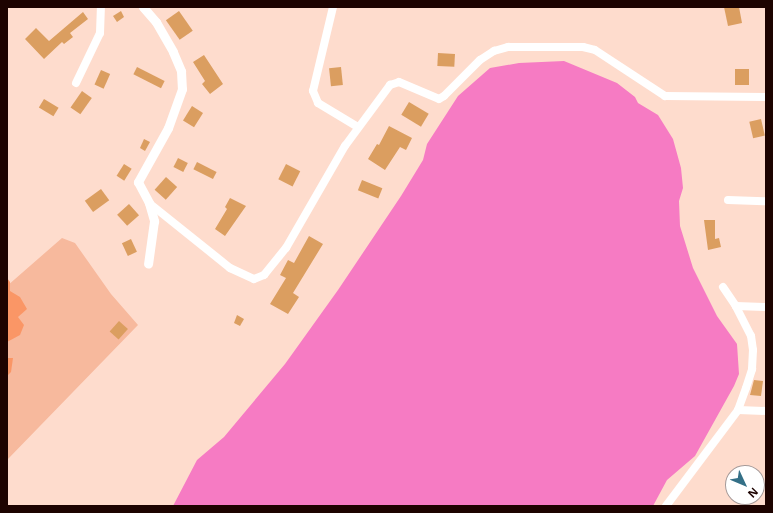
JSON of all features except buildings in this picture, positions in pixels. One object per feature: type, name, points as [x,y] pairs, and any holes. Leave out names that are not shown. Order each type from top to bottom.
[{"type":"street","points":[[76,83],[100,33],[101,7]]},
{"type":"street","points":[[143,7],[156,22],[173,52],[181,71],[182,89],[168,128],[138,182],[149,203],[154,221],[148,264]]},
{"type":"street","points":[[333,7],[312,91],[318,103],[358,127]]},
{"type":"street","points":[[149,203],[230,268],[254,279],[264,275],[286,248],[345,146],[393,82],[399,82],[439,99],[444,96],[480,60],[494,51],[508,46],[583,47],[595,50],[665,96],[766,97]]},
{"type":"street","points":[[728,200],[766,201]]},
{"type":"street","points":[[666,506],[738,410],[752,369],[753,350],[751,336],[736,306],[723,287]]},
{"type":"street","points":[[736,306],[766,307]]},
{"type":"street","points":[[738,410],[766,411]]},
{"type":"shaded area","points":[[564,61],[617,83],[635,97],[638,103],[658,115],[673,139],[681,168],[683,188],[679,201],[680,226],[693,268],[717,316],[737,344],[739,374],[734,386],[695,456],[667,480],[653,506],[173,506],[197,460],[224,437],[285,364],[338,290],[401,196],[423,160],[427,144],[458,96],[490,68],[519,63]]},
{"type":"shaded area","points":[[62,238],[75,243],[111,294],[138,325],[7,460],[7,286]]},
{"type":"shaded area","points":[[7,278],[10,282],[10,291],[20,297],[27,309],[18,317],[24,325],[20,335],[7,342]]},
{"type":"shaded area","points":[[7,358],[13,358],[11,372],[7,376]]}]
